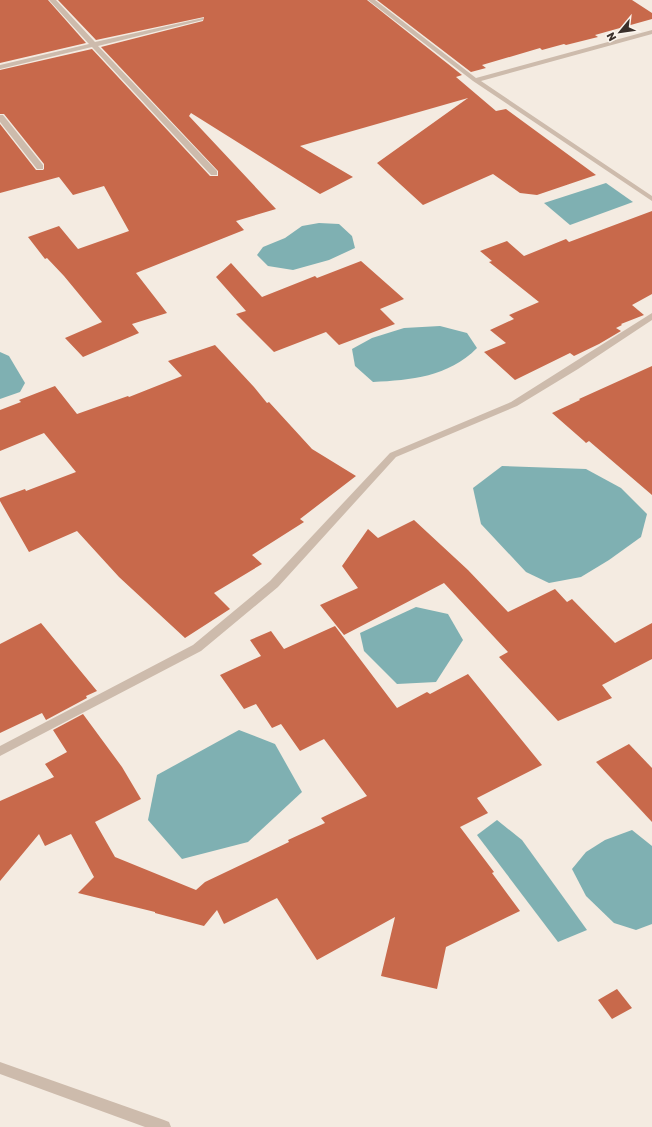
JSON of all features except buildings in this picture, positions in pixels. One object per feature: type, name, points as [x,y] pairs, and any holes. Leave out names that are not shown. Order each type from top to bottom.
[{"type":"street","points":[[52,0],[214,173]]},
{"type":"street","points":[[370,0],[475,80],[652,199]]},
{"type":"street","points":[[0,67],[201,19]]},
{"type":"street","points":[[475,80],[652,32]]},
{"type":"street","points":[[0,117],[40,167]]},
{"type":"street","points":[[0,751],[197,648],[274,584],[393,455],[514,404],[575,367],[652,316]]},
{"type":"street","points":[[0,1068],[164,1127]]},
{"type":"water","points":[[606,183],[633,202],[570,225],[544,203]]},
{"type":"water","points":[[319,223],[339,224],[352,236],[355,248],[329,260],[293,270],[268,266],[257,255],[263,247],[285,238],[302,226]]},
{"type":"water","points":[[440,326],[467,333],[477,348],[466,358],[454,365],[441,371],[415,378],[373,382],[355,366],[352,349],[372,338],[404,328]]},
{"type":"water","points":[[0,352],[9,356],[25,383],[20,392],[0,399]]},
{"type":"water","points":[[502,466],[586,469],[621,488],[647,514],[641,537],[609,560],[581,577],[549,583],[526,572],[481,524],[473,488]]},
{"type":"water","points":[[416,607],[448,614],[463,640],[436,682],[397,684],[364,651],[360,633]]},
{"type":"water","points":[[239,730],[275,744],[302,792],[248,842],[182,859],[148,820],[157,775]]},
{"type":"water","points":[[497,820],[522,840],[587,930],[558,942],[477,835]]},
{"type":"water","points":[[632,830],[652,846],[652,924],[636,930],[614,923],[586,896],[572,869],[586,852],[605,840]]}]
